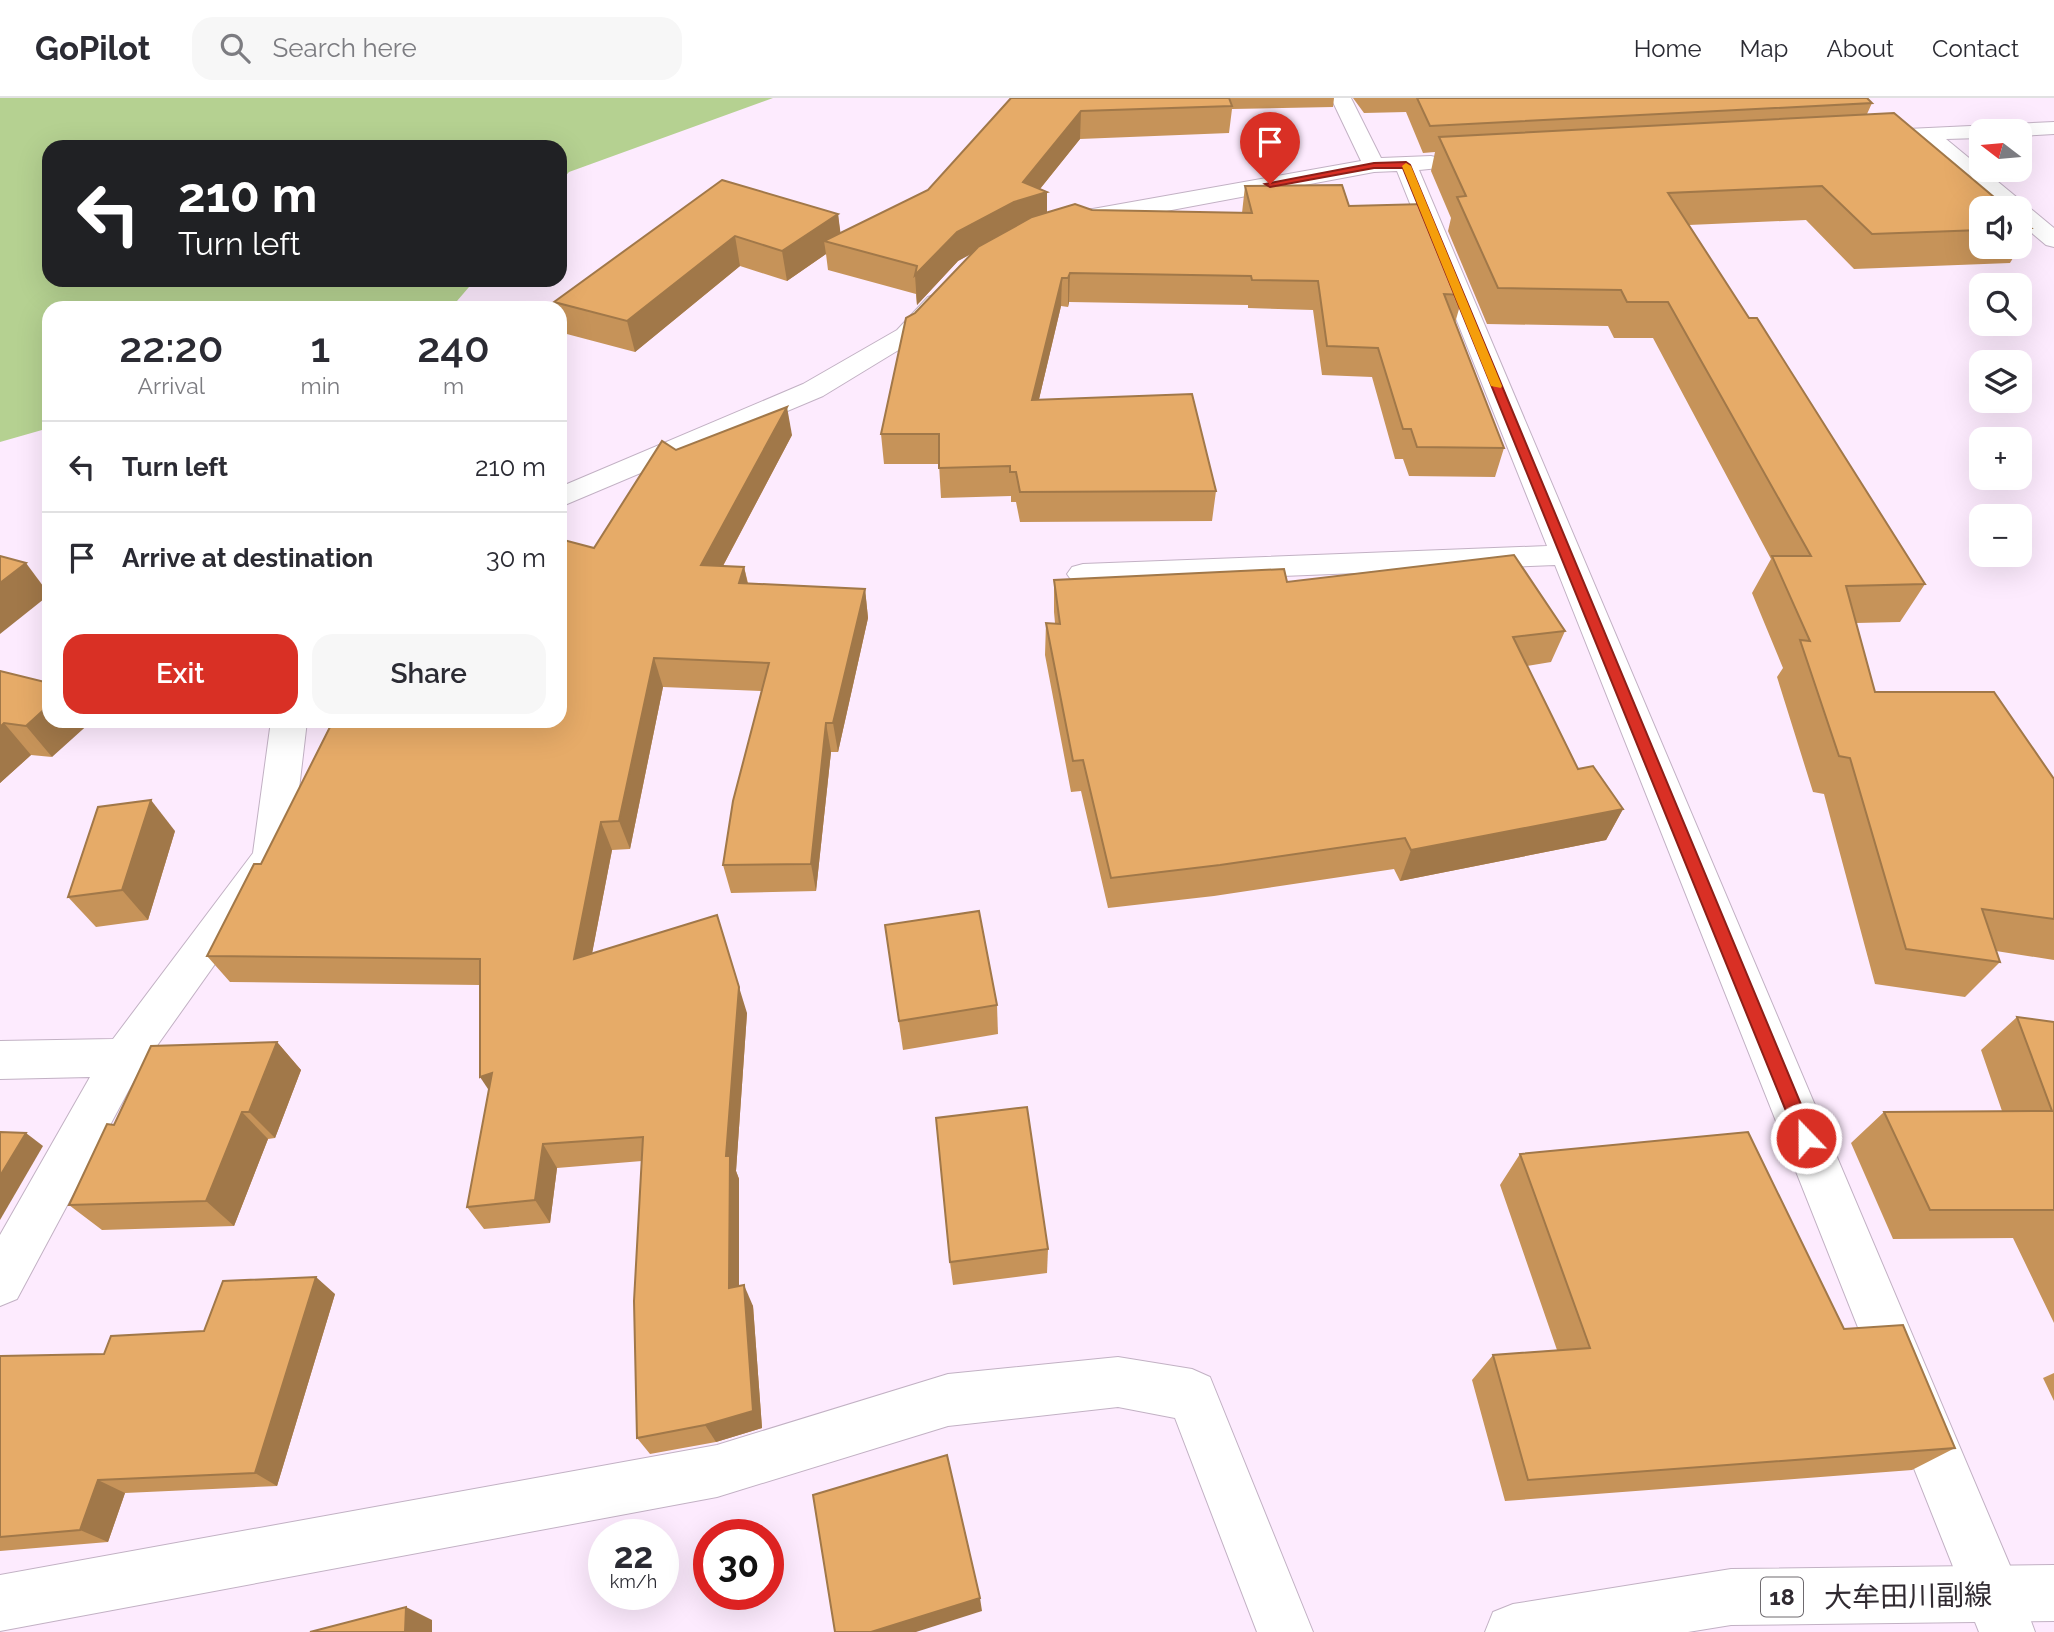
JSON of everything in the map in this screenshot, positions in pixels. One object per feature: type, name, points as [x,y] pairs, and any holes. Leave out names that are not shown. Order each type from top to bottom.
[{"type":"street","points":[[1341,98],[1390,165],[1566,555],[2000,1614]]},
{"type":"street","points":[[1843,139],[2054,128]]},
{"type":"street","points":[[1926,134],[2001,196]]},
{"type":"street","points":[[1048,230],[1087,217],[1390,165],[1447,163]]},
{"type":"street","points":[[2032,222],[2054,240]]},
{"type":"street","points":[[567,495],[813,390],[906,335],[950,287]]},
{"type":"street","points":[[1083,574],[1566,555]]},
{"type":"street","points":[[0,1282],[124,1058],[272,858],[288,728]]},
{"type":"street","points":[[0,1060],[124,1058]]},
{"type":"street","points":[[0,1603],[717,1471],[948,1401],[1118,1382],[1192,1395],[1285,1632]]},
{"type":"street","name":"大牟田川副線","points":[[1513,1632],[1731,1597],[2000,1614],[2054,1593]]},
{"type":"green space","points":[[0,98],[773,98],[567,174],[567,140],[42,140],[42,287],[469,287],[457,301],[42,301],[42,430],[0,442]]},
{"type":"building","points":[[1011,98],[1229,98],[1232,106],[1081,111],[1023,182],[1047,192],[1014,202],[957,232],[915,275],[917,266],[824,241],[928,190]]},
{"type":"building","points":[[1417,98],[1867,98],[1872,103],[1430,126]]},
{"type":"building","points":[[1894,113],[1969,176],[1969,182],[1976,182],[1993,196],[1969,196],[1969,230],[1872,234],[1822,186],[1668,193],[1749,318],[1757,318],[1925,584],[1846,586],[1875,692],[1994,692],[2054,779],[2054,919],[1982,909],[2000,962],[1906,949],[1850,758],[1839,756],[1800,640],[1810,641],[1772,556],[1811,556],[1668,302],[1627,302],[1621,290],[1498,288],[1457,197],[1466,196],[1439,137]]},
{"type":"building","points":[[722,180],[838,214],[782,251],[735,236],[627,321],[567,305],[567,301],[555,301]]},
{"type":"building","points":[[1342,185],[1349,206],[1425,204],[1463,295],[1444,294],[1504,448],[1417,447],[1411,429],[1403,429],[1378,348],[1327,346],[1318,281],[1252,280],[1251,276],[1070,273],[1068,278],[1062,278],[1032,400],[1192,394],[1216,491],[1020,492],[1016,472],[1010,472],[1010,466],[939,468],[939,434],[881,434],[906,318],[915,313],[978,247],[1032,217],[1075,204],[1092,210],[1252,213],[1245,186]]},
{"type":"building","points":[[787,407],[701,565],[744,567],[739,583],[865,589],[833,723],[826,723],[811,864],[723,865],[733,801],[769,663],[654,658],[619,821],[601,822],[574,959],[717,915],[739,987],[726,1156],[730,1156],[729,1288],[744,1285],[753,1411],[705,1425],[637,1438],[634,1301],[643,1137],[543,1144],[535,1200],[467,1207],[492,1073],[480,1077],[480,959],[207,956],[254,864],[261,864],[329,728],[567,728],[567,541],[594,548],[662,441],[676,450]]},
{"type":"building","points":[[1514,555],[1565,631],[1513,637],[1578,769],[1593,766],[1623,809],[1411,850],[1405,838],[1111,878],[1083,760],[1073,761],[1046,623],[1060,624],[1054,580],[1284,569],[1287,582]]},
{"type":"building","points":[[0,556],[26,563],[0,583]]},
{"type":"building","points":[[0,671],[42,681],[42,711],[26,726],[4,723],[0,727]]},
{"type":"building","points":[[151,800],[122,890],[68,897],[98,807]]},
{"type":"building","points":[[979,911],[997,1005],[899,1021],[885,925]]},
{"type":"building","points":[[2017,1017],[2054,1022],[2054,1210],[1930,1210],[1884,1112],[2052,1111]]},
{"type":"building","points":[[277,1042],[249,1112],[242,1112],[206,1201],[69,1205],[107,1124],[114,1125],[151,1046]]},
{"type":"building","points":[[1027,1107],[1048,1249],[950,1262],[936,1118]]},
{"type":"building","points":[[0,1132],[26,1133],[0,1176]]},
{"type":"building","points":[[1748,1132],[1844,1329],[1903,1325],[1955,1448],[1528,1480],[1493,1355],[1590,1348],[1520,1154]]},
{"type":"building","points":[[316,1277],[255,1473],[98,1480],[80,1530],[0,1537],[0,1356],[104,1354],[111,1336],[204,1331],[223,1281]]},
{"type":"building","points":[[947,1455],[980,1598],[871,1632],[835,1632],[813,1495]]},
{"type":"building","points":[[406,1607],[405,1632],[310,1632]]},
{"type":"slow traffic","points":[[1406,166],[1497,386]]},
{"type":"route","points":[[1270,184],[1374,165],[1406,165],[1806,1138]]}]
